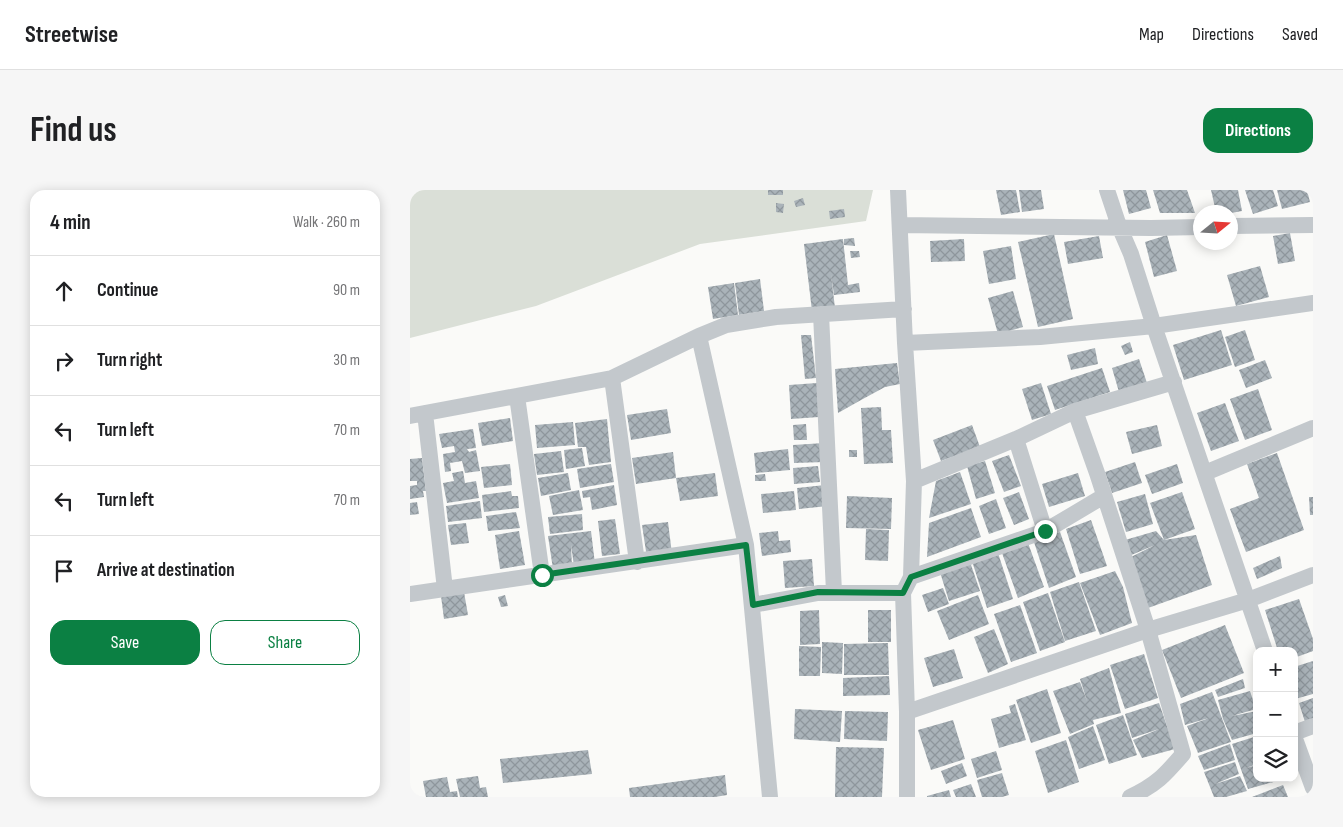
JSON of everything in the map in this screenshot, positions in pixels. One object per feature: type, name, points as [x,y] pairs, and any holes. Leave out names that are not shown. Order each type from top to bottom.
[{"type":"street","points":[[898,190],[914,481],[911,577],[903,593],[907,712],[907,797]]},
{"type":"street","points":[[1108,190],[1264,647]]},
{"type":"street","points":[[900,224],[1193,227]]},
{"type":"street","points":[[1238,226],[1313,225]]},
{"type":"street","points":[[905,343],[1040,337],[1154,326],[1313,303]]},
{"type":"street","points":[[445,589],[418,415],[612,378],[726,325],[776,317],[904,309]]},
{"type":"street","points":[[822,314],[834,592]]},
{"type":"street","points":[[699,336],[746,545],[770,797]]},
{"type":"street","points":[[612,378],[637,562]]},
{"type":"street","points":[[914,481],[1016,439],[1075,411],[1174,382]]},
{"type":"street","points":[[517,396],[542,575]]},
{"type":"street","points":[[1075,411],[1148,630],[1183,754],[1163,778],[1130,797]]},
{"type":"street","points":[[1205,473],[1313,428]]},
{"type":"street","points":[[1016,439],[1045,531]]},
{"type":"street","points":[[911,577],[1045,531],[1104,496]]},
{"type":"street","points":[[410,594],[746,545]]},
{"type":"street","points":[[907,712],[1148,630],[1248,600],[1313,575]]},
{"type":"street","points":[[753,605],[818,592],[903,593]]},
{"type":"street","points":[[1298,732],[1313,726]]},
{"type":"street","points":[[1295,737],[1313,788]]},
{"type":"shaded area","points":[[410,190],[873,190],[866,221],[700,244],[536,306],[410,338]]},
{"type":"building","points":[[768,190],[783,190],[783,195],[768,195]]},
{"type":"building","points":[[996,190],[1016,190],[1020,212],[1001,215]]},
{"type":"building","points":[[1019,190],[1041,190],[1044,209],[1022,212]]},
{"type":"building","points":[[1123,190],[1146,190],[1151,208],[1129,214]]},
{"type":"building","points":[[1153,190],[1187,190],[1193,213],[1160,213]]},
{"type":"building","points":[[1211,190],[1238,190],[1242,211],[1238,212],[1238,205],[1214,205]]},
{"type":"building","points":[[1245,190],[1273,190],[1278,206],[1253,214]]},
{"type":"building","points":[[1277,190],[1307,190],[1310,202],[1282,209]]},
{"type":"building","points":[[803,198],[805,205],[796,207],[794,201]]},
{"type":"building","points":[[776,203],[784,204],[783,213],[776,212]]},
{"type":"building","points":[[844,209],[845,217],[830,219],[829,211]]},
{"type":"building","points":[[1290,233],[1295,261],[1278,264],[1273,236]]},
{"type":"building","points":[[1054,234],[1073,319],[1038,327],[1018,242]]},
{"type":"building","points":[[1167,235],[1177,271],[1154,277],[1145,242]]},
{"type":"building","points":[[1099,236],[1103,258],[1068,264],[1064,242]]},
{"type":"building","points":[[854,238],[855,246],[844,245],[844,239]]},
{"type":"building","points":[[843,239],[848,285],[859,283],[860,292],[834,295],[831,274],[835,308],[812,311],[804,244]]},
{"type":"building","points":[[964,239],[965,261],[931,262],[930,241]]},
{"type":"building","points":[[1011,246],[1016,279],[989,284],[983,251]]},
{"type":"building","points":[[850,251],[859,251],[860,257],[851,258]]},
{"type":"building","points":[[1260,266],[1269,297],[1236,306],[1227,275]]},
{"type":"building","points":[[760,279],[764,311],[739,315],[735,283]]},
{"type":"building","points":[[734,283],[738,315],[713,319],[708,287]]},
{"type":"building","points":[[1013,291],[1023,327],[998,334],[988,298]]},
{"type":"building","points":[[1221,330],[1232,365],[1184,380],[1173,345]]},
{"type":"building","points":[[1245,330],[1255,360],[1235,367],[1225,337]]},
{"type":"building","points":[[801,335],[811,335],[816,378],[805,379]]},
{"type":"building","points":[[1130,342],[1133,352],[1125,355],[1121,346]]},
{"type":"building","points":[[1095,348],[1098,364],[1071,370],[1067,355]]},
{"type":"building","points":[[1139,359],[1147,383],[1119,392],[1112,368]]},
{"type":"building","points":[[1265,360],[1272,378],[1246,388],[1239,370]]},
{"type":"building","points":[[897,363],[900,384],[885,387],[838,413],[835,369]]},
{"type":"building","points":[[1102,368],[1110,392],[1055,410],[1047,386]]},
{"type":"building","points":[[817,383],[819,417],[791,419],[789,385]]},
{"type":"building","points":[[1041,383],[1051,414],[1032,420],[1022,389]]},
{"type":"building","points":[[1258,389],[1272,430],[1245,440],[1230,399]]},
{"type":"building","points":[[1225,403],[1239,441],[1211,451],[1197,413]]},
{"type":"building","points":[[881,407],[882,430],[891,430],[893,463],[864,464],[861,408]]},
{"type":"building","points":[[667,409],[671,433],[631,440],[627,415]]},
{"type":"building","points":[[510,418],[513,441],[482,446],[478,423]]},
{"type":"building","points":[[607,419],[611,462],[589,465],[586,447],[578,447],[575,423]]},
{"type":"building","points":[[573,422],[575,445],[537,448],[535,425]]},
{"type":"building","points":[[806,424],[807,440],[794,440],[793,425]]},
{"type":"building","points":[[972,425],[980,447],[941,461],[933,440]]},
{"type":"building","points":[[1157,425],[1162,446],[1132,454],[1126,432]]},
{"type":"building","points":[[473,429],[476,448],[467,449],[469,452],[476,450],[480,471],[465,473],[462,461],[450,463],[451,471],[445,472],[443,454],[455,452],[454,446],[442,448],[439,434]]},
{"type":"building","points":[[824,443],[825,462],[794,463],[793,445]]},
{"type":"building","points":[[582,448],[585,466],[566,469],[564,450]]},
{"type":"building","points":[[788,449],[790,470],[756,473],[754,453]]},
{"type":"building","points":[[849,450],[857,450],[857,457],[849,457]]},
{"type":"building","points":[[561,451],[564,472],[537,475],[534,454]]},
{"type":"building","points":[[673,452],[676,478],[636,484],[632,458]]},
{"type":"building","points":[[1277,453],[1304,530],[1246,552],[1230,509],[1259,498],[1247,464]]},
{"type":"building","points":[[1009,455],[1021,486],[1004,492],[992,461]]},
{"type":"building","points":[[422,458],[426,491],[423,491],[424,497],[410,499],[410,486],[417,485],[417,481],[410,481],[410,459]]},
{"type":"building","points":[[985,461],[995,493],[976,499],[967,466]]},
{"type":"building","points":[[1135,462],[1142,483],[1112,493],[1105,472]]},
{"type":"building","points":[[510,464],[512,485],[484,488],[481,467]]},
{"type":"building","points":[[611,464],[614,482],[580,488],[577,469]]},
{"type":"building","points":[[1177,464],[1183,483],[1152,494],[1145,475]]},
{"type":"building","points":[[818,466],[820,482],[794,484],[793,468]]},
{"type":"building","points":[[463,471],[465,483],[476,481],[479,498],[447,503],[443,483],[454,481],[452,473]]},
{"type":"building","points":[[960,472],[971,504],[929,518],[936,481]]},
{"type":"building","points":[[568,473],[571,490],[541,496],[538,478]]},
{"type":"building","points":[[715,473],[718,496],[680,501],[676,478]]},
{"type":"building","points":[[1078,473],[1085,496],[1049,507],[1042,484]]},
{"type":"building","points":[[765,474],[766,481],[755,481],[755,475]]},
{"type":"building","points":[[614,485],[617,505],[592,510],[590,497],[583,498],[582,491]]},
{"type":"building","points":[[825,485],[828,506],[799,509],[797,488]]},
{"type":"building","points":[[579,490],[583,510],[553,515],[549,496]]},
{"type":"building","points":[[511,491],[512,496],[518,496],[519,508],[484,512],[482,495]]},
{"type":"building","points":[[794,491],[796,510],[763,513],[761,494]]},
{"type":"building","points":[[1019,492],[1029,519],[1014,525],[1003,498]]},
{"type":"building","points":[[1182,492],[1195,529],[1164,540],[1150,503]]},
{"type":"building","points":[[1145,494],[1153,524],[1126,532],[1117,502]]},
{"type":"building","points":[[847,496],[892,498],[891,529],[846,528]]},
{"type":"building","points":[[1309,497],[1313,497],[1313,515],[1310,515]]},
{"type":"building","points":[[996,499],[1006,528],[989,534],[979,506]]},
{"type":"building","points":[[480,501],[482,518],[448,522],[446,506]]},
{"type":"building","points":[[417,502],[419,514],[410,515],[410,503]]},
{"type":"building","points":[[971,508],[981,537],[927,557],[929,523]]},
{"type":"building","points":[[516,512],[520,528],[488,531],[486,516]]},
{"type":"building","points":[[582,514],[583,530],[550,534],[548,517]]},
{"type":"building","points":[[615,519],[620,554],[602,556],[598,521]]},
{"type":"building","points":[[1091,520],[1107,566],[1080,574],[1066,529]]},
{"type":"building","points":[[668,522],[672,554],[647,558],[642,525]]},
{"type":"building","points":[[466,523],[469,543],[451,545],[448,525]]},
{"type":"building","points":[[866,529],[889,530],[888,561],[865,560]]},
{"type":"building","points":[[519,531],[525,565],[500,569],[495,535]]},
{"type":"building","points":[[591,531],[595,564],[574,566],[571,545],[572,567],[553,569],[548,536]]},
{"type":"building","points":[[778,531],[779,541],[790,540],[791,552],[762,556],[759,533]]},
{"type":"building","points":[[1156,531],[1164,540],[1196,535],[1212,585],[1148,608],[1129,558],[1155,545],[1129,556],[1125,540]]},
{"type":"building","points":[[1060,532],[1076,577],[1049,588],[1034,542]]},
{"type":"building","points":[[1028,543],[1044,587],[1018,598],[1002,553]]},
{"type":"building","points":[[997,550],[1013,599],[987,608],[971,558]]},
{"type":"building","points":[[1280,556],[1282,568],[1257,579],[1253,568]]},
{"type":"building","points":[[812,559],[814,586],[785,588],[783,561]]},
{"type":"building","points":[[969,559],[980,591],[949,601],[939,569]]},
{"type":"building","points":[[1115,571],[1123,587],[1132,623],[1100,635],[1080,583]]},
{"type":"building","points":[[1079,582],[1096,631],[1065,641],[1050,592]]},
{"type":"building","points":[[943,588],[949,604],[928,612],[922,595]]},
{"type":"building","points":[[464,592],[468,615],[444,619],[441,596]]},
{"type":"building","points":[[1048,593],[1065,642],[1040,651],[1023,602]]},
{"type":"building","points":[[505,595],[508,606],[501,607],[498,597]]},
{"type":"building","points":[[978,595],[989,624],[949,640],[937,611]]},
{"type":"building","points":[[1299,599],[1313,639],[1313,651],[1298,657],[1298,647],[1277,647],[1265,610]]},
{"type":"building","points":[[1020,605],[1037,653],[1011,662],[994,614]]},
{"type":"building","points":[[819,610],[820,644],[800,645],[800,611]]},
{"type":"building","points":[[868,610],[891,610],[891,642],[868,642]]},
{"type":"building","points":[[1225,625],[1244,673],[1181,698],[1162,650]]},
{"type":"building","points":[[994,629],[1008,664],[988,673],[974,637]]},
{"type":"building","points":[[822,642],[843,643],[842,674],[822,673]]},
{"type":"building","points":[[888,643],[889,675],[844,675],[844,644]]},
{"type":"building","points":[[799,646],[821,647],[820,676],[799,676]]},
{"type":"building","points":[[954,649],[963,678],[933,687],[924,658]]},
{"type":"building","points":[[1144,654],[1158,698],[1125,709],[1110,665]]},
{"type":"building","points":[[1313,661],[1313,694],[1298,698],[1298,692],[1298,666]]},
{"type":"building","points":[[1109,668],[1121,713],[1093,720],[1094,724],[1070,734],[1053,691],[1080,682],[1087,701],[1080,679]]},
{"type":"building","points":[[889,676],[890,695],[843,696],[843,678]]},
{"type":"building","points":[[1243,679],[1245,688],[1218,697],[1215,690]]},
{"type":"building","points":[[1047,689],[1061,733],[1031,743],[1016,700]]},
{"type":"building","points":[[1250,691],[1253,700],[1253,710],[1232,716],[1253,712],[1253,734],[1232,740],[1223,719],[1218,700]]},
{"type":"building","points":[[1212,692],[1231,742],[1198,753],[1187,726],[1209,718],[1185,725],[1180,704]]},
{"type":"building","points":[[1313,698],[1313,720],[1305,722],[1299,703]]},
{"type":"building","points":[[1159,703],[1175,749],[1142,758],[1133,740],[1159,729],[1132,738],[1125,714]]},
{"type":"building","points":[[1015,704],[1026,740],[999,748],[991,719],[1011,713],[1009,706]]},
{"type":"building","points":[[795,709],[842,711],[840,742],[794,739]]},
{"type":"building","points":[[845,711],[888,712],[887,741],[844,739]]},
{"type":"building","points":[[1123,715],[1137,755],[1109,764],[1096,725]]},
{"type":"building","points":[[953,720],[965,759],[931,770],[918,730]]},
{"type":"building","points":[[1093,726],[1105,760],[1079,769],[1068,737]]},
{"type":"building","points":[[1253,737],[1253,765],[1246,768],[1253,766],[1253,782],[1273,782],[1248,789],[1232,744]]},
{"type":"building","points":[[1066,740],[1079,782],[1048,793],[1035,751]]},
{"type":"building","points":[[1230,744],[1235,760],[1204,770],[1198,756]]},
{"type":"building","points":[[836,747],[884,748],[882,797],[835,797]]},
{"type":"building","points":[[588,750],[592,774],[503,783],[500,759]]},
{"type":"building","points":[[996,751],[1002,770],[977,778],[971,759]]},
{"type":"building","points":[[1235,762],[1239,774],[1215,784],[1240,776],[1247,791],[1226,797],[1214,797],[1204,772]]},
{"type":"building","points":[[962,763],[967,776],[946,784],[941,771]]},
{"type":"building","points":[[1002,773],[1009,795],[982,797],[977,780]]},
{"type":"building","points":[[725,775],[727,795],[715,797],[630,797],[629,788]]},
{"type":"building","points":[[478,776],[480,788],[486,787],[488,797],[460,797],[456,779]]},
{"type":"building","points":[[447,777],[450,792],[457,791],[458,797],[426,797],[423,781]]},
{"type":"building","points":[[971,784],[976,797],[956,797],[953,790]]},
{"type":"building","points":[[1283,785],[1288,797],[1252,797]]},
{"type":"building","points":[[949,790],[951,797],[927,797],[927,796]]},
{"type":"route","points":[[542,575],[746,545],[753,605],[818,592],[903,593],[911,577],[1045,531]]}]
